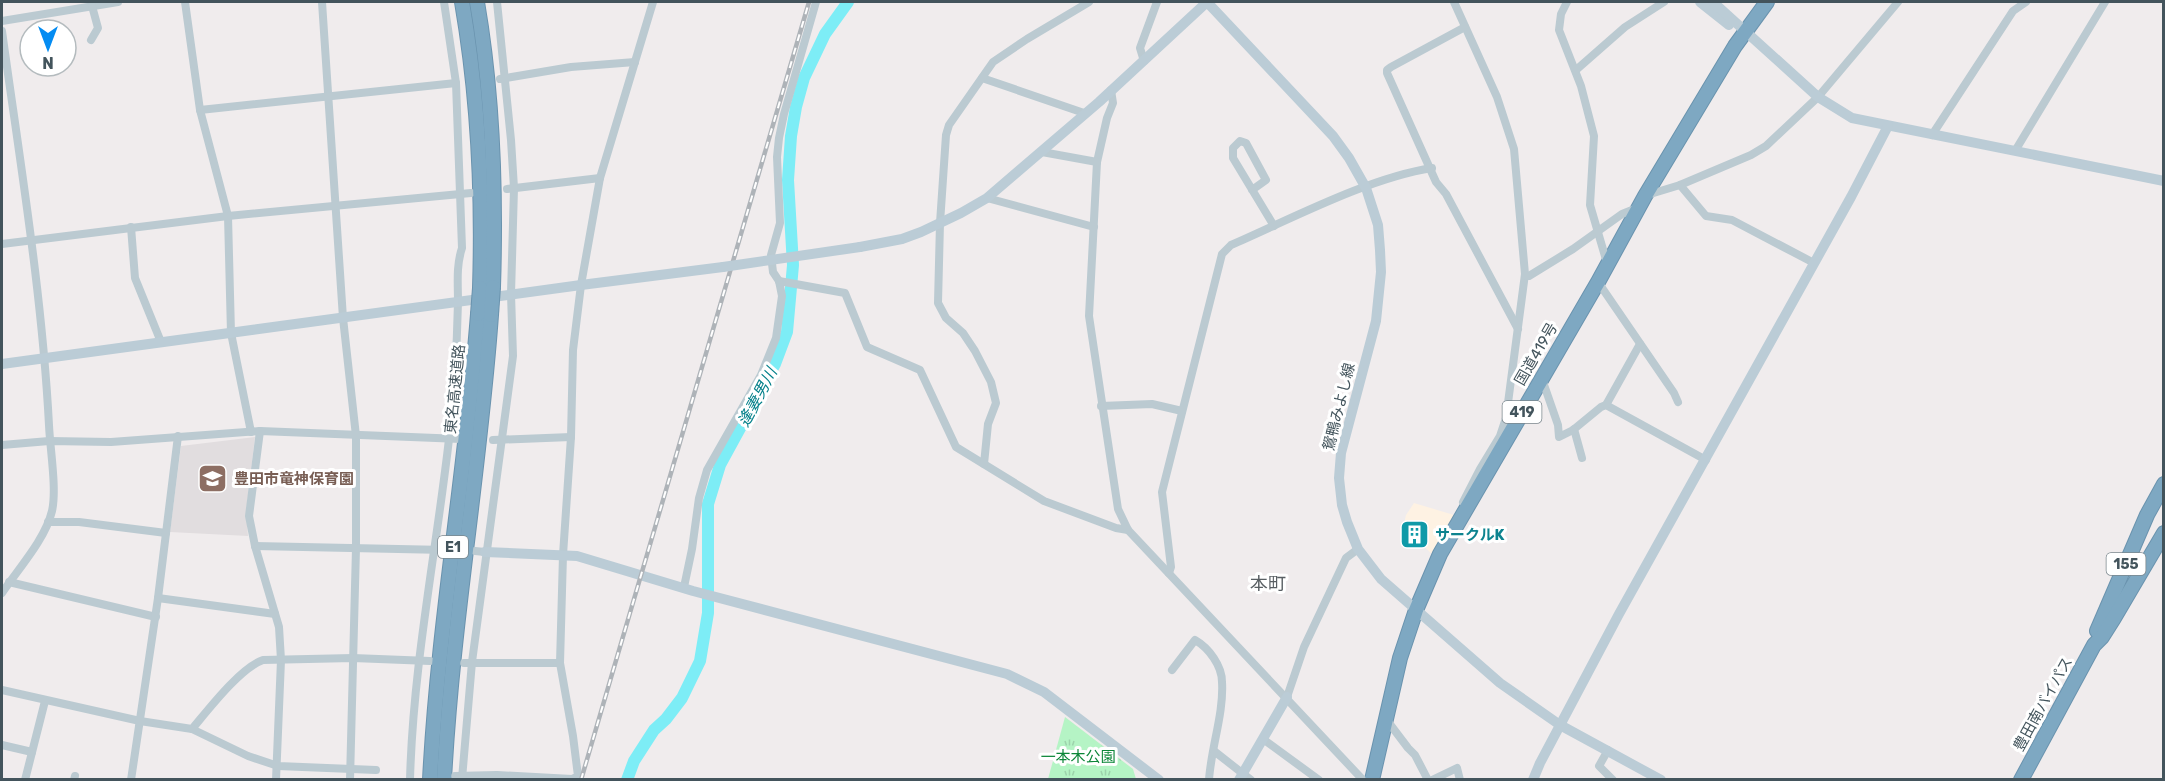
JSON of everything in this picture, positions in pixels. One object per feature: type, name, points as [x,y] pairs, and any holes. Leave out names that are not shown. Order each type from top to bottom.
[{"type":"highway","name":"東名高速道路","points":[[462,2],[472,77],[486,288]]},
{"type":"highway","name":"東名高速道路","points":[[455,778],[453,651],[485,397],[485,315],[492,156],[477,2]]},
{"type":"highway","name":"国道419号","points":[[1372,780],[1400,658],[1416,610],[1440,554],[1734,46],[1767,2]]},
{"type":"highway","name":"東名高速道路","points":[[425,777],[470,407],[485,315]]},
{"type":"highway","name":"豊田南バイパス","points":[[2094,645],[2096,634],[2147,515],[2163,484]]},
{"type":"highway","name":"豊田南バイパス","points":[[2021,780],[2094,645],[2114,618],[2163,533]]},
{"type":"street","points":[[2,21],[118,2]]},
{"type":"street","points":[[185,2],[200,110],[228,216],[231,333],[256,431],[249,516],[255,546],[279,627],[281,660],[276,780]]},
{"type":"street","points":[[322,2],[343,318],[356,436],[356,548],[350,780]]},
{"type":"street","points":[[425,777],[410,777],[418,661],[449,438],[458,302],[457,278],[462,248],[456,82],[444,2]]},
{"type":"street","points":[[497,2],[510,189],[513,356],[480,551],[455,778],[497,776],[572,779],[578,776],[560,663],[573,350],[581,285],[600,178],[653,2]]},
{"type":"street","points":[[816,2],[779,138],[777,165],[780,223],[771,255],[773,272],[783,281],[845,293],[867,347],[920,370],[956,447],[1044,501],[1116,528],[1128,530]]},
{"type":"street","points":[[984,464],[988,424],[996,404],[991,382],[963,333],[946,318],[938,303],[940,223],[946,135],[949,126],[993,62],[1089,2]]},
{"type":"street","points":[[1144,61],[1140,48],[1157,2]]},
{"type":"street","points":[[2,364],[723,267],[902,239],[961,213],[987,198],[1099,102],[1207,2]]},
{"type":"street","name":"鴛鴨みよし線","points":[[1207,2],[1333,136],[1366,188],[1378,234],[1382,272],[1376,321],[1341,453],[1340,478],[1343,511],[1359,549],[1381,579],[1500,683],[1560,725],[1661,780]]},
{"type":"street","points":[[1454,2],[1497,97],[1514,148],[1525,276],[1510,403],[1503,429],[1463,502],[1460,518]]},
{"type":"street","points":[[1567,2],[1561,14],[1559,30],[1576,70],[1594,136],[1590,205],[1608,264]]},
{"type":"street","points":[[1576,70],[1625,27],[1664,2]]},
{"type":"street","points":[[1700,2],[1734,29],[1746,32]]},
{"type":"street","points":[[1713,2],[1818,97],[1852,118],[2163,181]]},
{"type":"street","points":[[1525,276],[1529,276],[1573,249],[1642,202],[1751,155],[1766,146],[1818,97],[1898,2]]},
{"type":"street","points":[[1932,135],[2013,11],[2026,2]]},
{"type":"street","points":[[2015,151],[2105,2]]},
{"type":"street","points":[[91,40],[98,28],[92,6]]},
{"type":"street","points":[[1465,27],[1387,70],[1432,168],[1436,182],[1446,194],[1518,329]]},
{"type":"street","points":[[2,31],[45,358],[49,441],[52,457],[52,510],[48,522],[28,557],[2,592]]},
{"type":"street","points":[[503,79],[571,67],[635,62]]},
{"type":"street","points":[[982,78],[1084,113]]},
{"type":"street","points":[[200,110],[456,82]]},
{"type":"street","points":[[1111,90],[1113,104],[1107,118],[1097,162],[1089,316],[1118,509],[1128,530],[1364,780]]},
{"type":"street","points":[[1099,102],[1107,118]]},
{"type":"street","points":[[1533,780],[1560,725],[1888,126]]},
{"type":"street","points":[[1252,190],[1265,182],[1266,178],[1246,143],[1240,141],[1233,148],[1233,158],[1252,190],[1274,226]]},
{"type":"street","points":[[1042,152],[1097,162]]},
{"type":"street","points":[[1169,573],[1171,567],[1161,498],[1222,254],[1231,245],[1366,188],[1412,171],[1432,168]]},
{"type":"street","points":[[510,189],[600,178]]},
{"type":"street","points":[[1680,185],[1706,216],[1732,220],[1814,263]]},
{"type":"street","points":[[2,244],[228,216],[471,193]]},
{"type":"street","points":[[987,198],[1094,227]]},
{"type":"street","points":[[131,227],[135,278],[161,342]]},
{"type":"street","points":[[688,589],[699,498],[707,470],[761,375],[776,338],[783,281]]},
{"type":"street","points":[[1598,282],[1678,402]]},
{"type":"street","points":[[1542,378],[1558,426],[1559,437],[1574,429],[1606,405],[1640,344]]},
{"type":"street","points":[[1101,406],[1152,404],[1182,411]]},
{"type":"street","points":[[1606,405],[1706,460]]},
{"type":"street","points":[[1574,429],[1582,458]]},
{"type":"street","points":[[2,445],[49,441],[111,442],[256,431],[461,439]]},
{"type":"street","points":[[131,780],[156,616],[178,436]]},
{"type":"street","points":[[497,440],[571,437]]},
{"type":"street","points":[[48,522],[79,522],[166,533]]},
{"type":"street","points":[[255,546],[446,550]]},
{"type":"street","points":[[1214,751],[1244,777],[1287,697],[1304,647],[1346,558],[1359,549]]},
{"type":"street","points":[[480,551],[577,555],[717,598],[1014,677],[1044,692],[1159,780]]},
{"type":"street","points":[[9,582],[156,616]]},
{"type":"street","points":[[158,598],[275,614]]},
{"type":"street","points":[[1172,670],[1195,640],[1215,659],[1222,682],[1209,780]]},
{"type":"street","points":[[192,729],[255,662],[353,658],[430,662]]},
{"type":"street","points":[[468,663],[560,663]]},
{"type":"street","points":[[2,690],[140,721],[192,729],[248,756],[278,766],[376,770]]},
{"type":"street","points":[[25,780],[45,701]]},
{"type":"street","points":[[1386,719],[1415,755],[1430,780],[1457,768],[1460,780]]},
{"type":"street","points":[[1263,739],[1319,780]]},
{"type":"street","points":[[2,745],[32,752]]},
{"type":"street","points":[[1608,750],[1599,766],[1613,780]]},
{"type":"shaded area","name":"豊田市竜神保育園","points":[[255,437],[246,512],[248,536],[170,532],[181,446]]},
{"type":"shaded area","points":[[1414,503],[1454,515],[1432,554],[1419,542],[1402,532],[1406,515]]},
{"type":"green space","name":"一本木公園","points":[[1065,717],[1133,769],[1136,779],[1048,779]]},
{"type":"waterway","name":"逢妻男川","points":[[627,780],[634,761],[654,730],[682,698],[700,661],[708,613],[708,504],[720,465],[775,364],[787,332],[793,265],[788,180],[791,136],[796,107],[804,78],[825,34],[848,2]]},
{"type":"railway","points":[[581,780],[809,2]]},
{"type":"place","name":"豊田市竜神保育園","points":[[213,479]]},
{"type":"place","name":"サークルK","points":[[1414,535]]},
{"type":"district","name":"本町","points":[[1268,584]]}]
